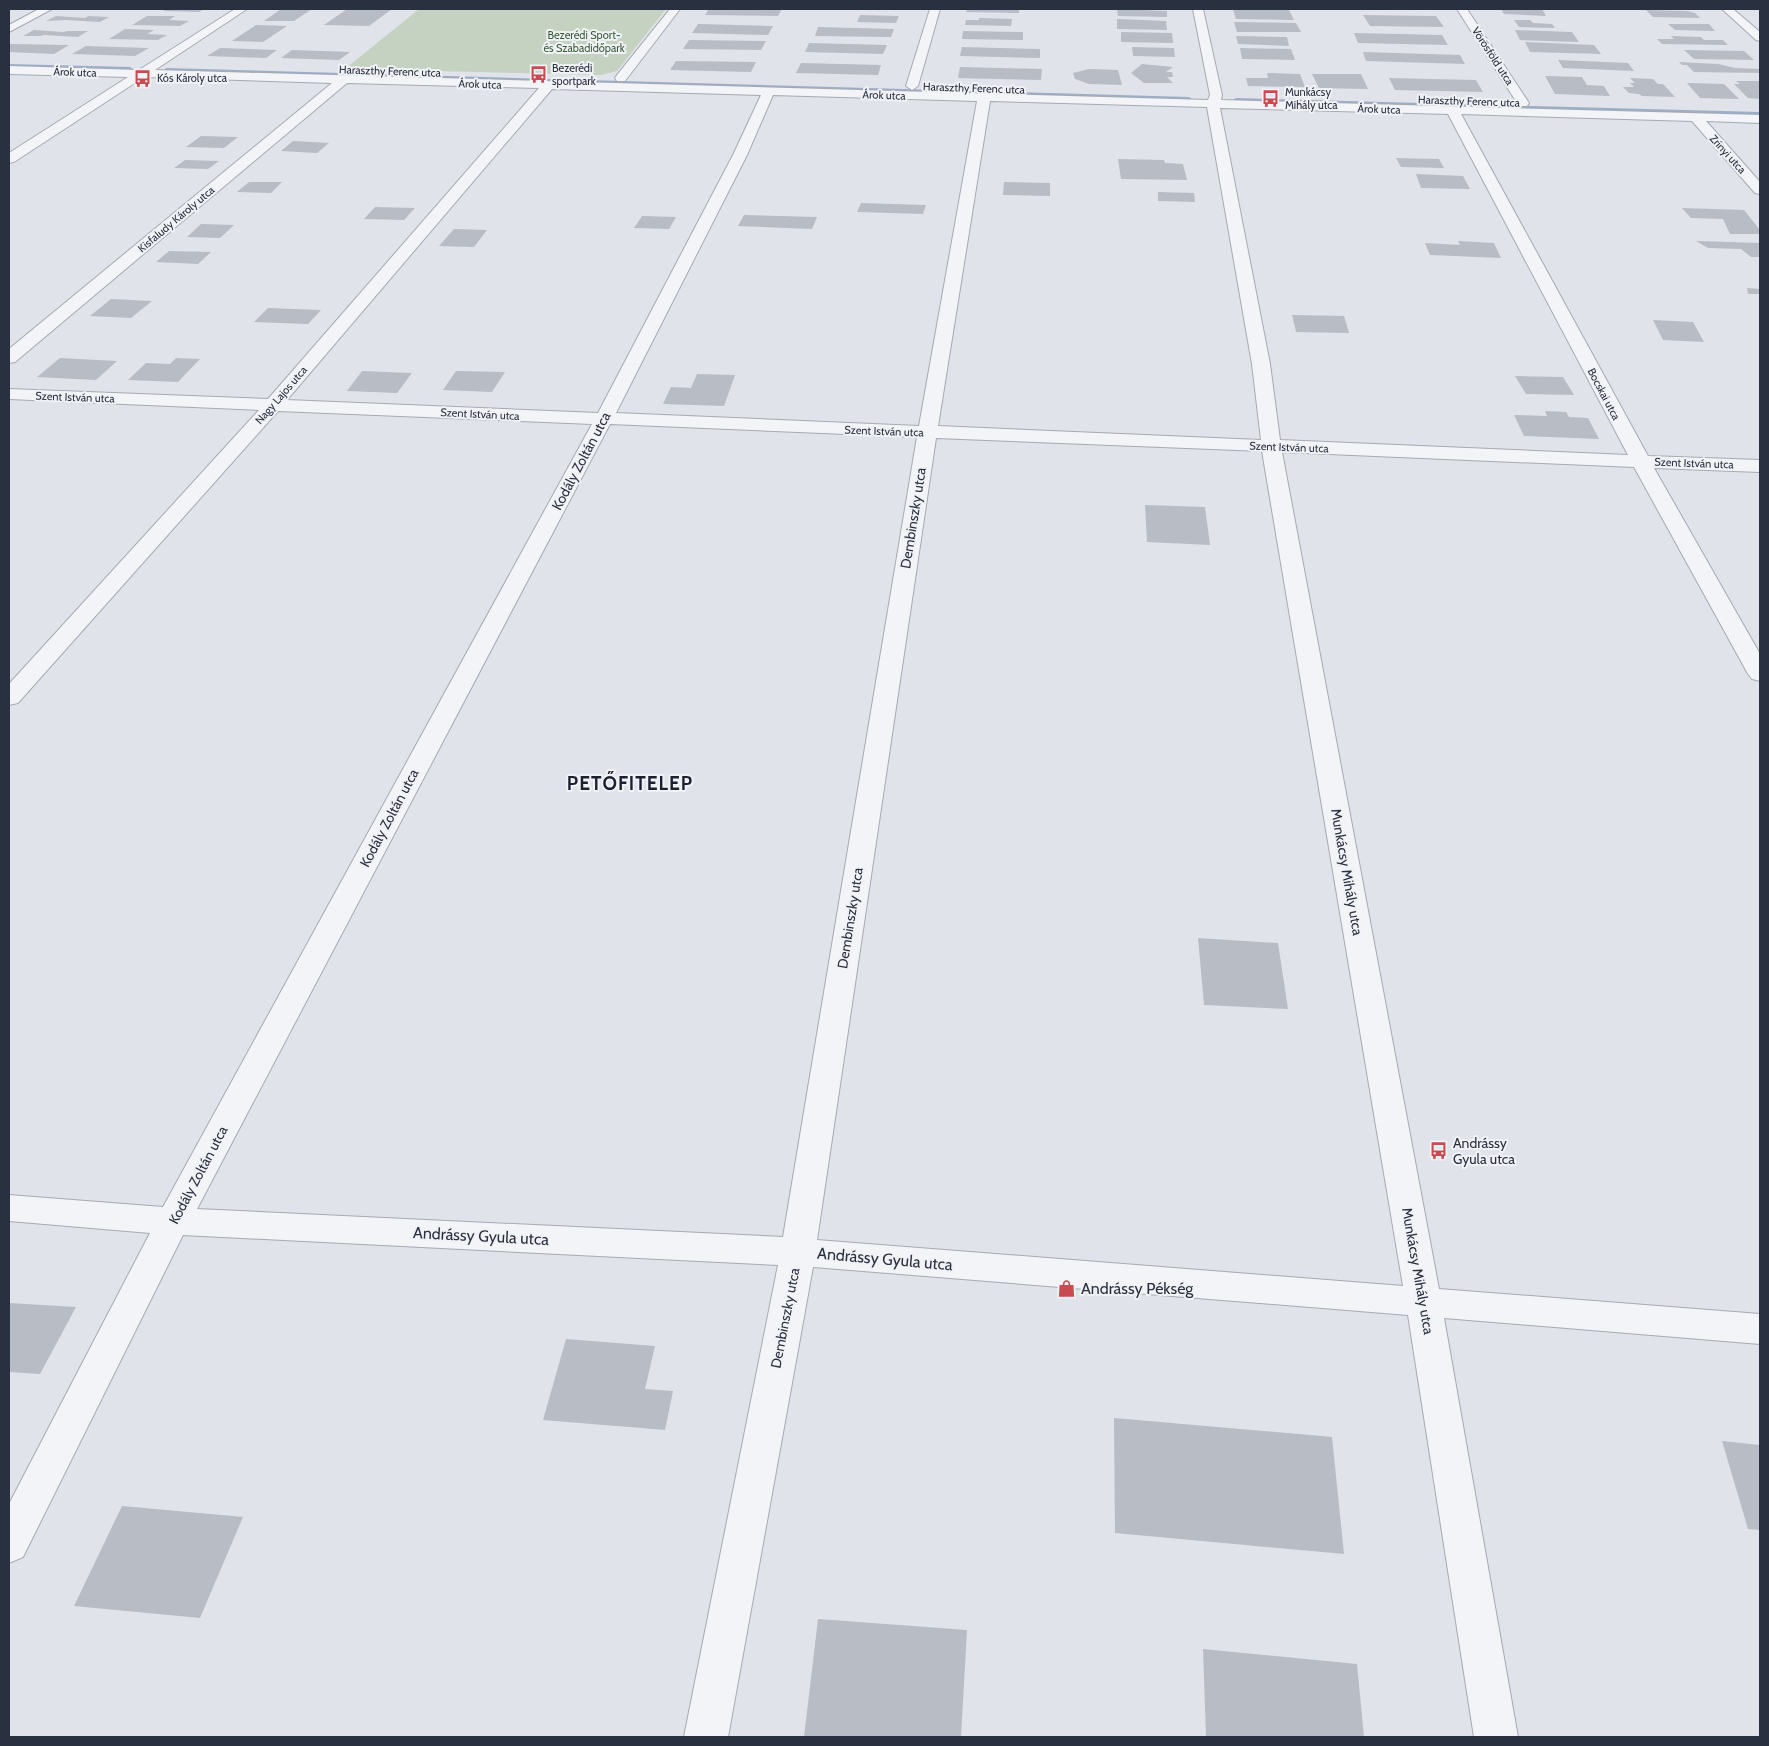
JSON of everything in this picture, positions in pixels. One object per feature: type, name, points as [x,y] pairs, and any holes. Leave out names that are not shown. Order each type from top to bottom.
[{"type":"street","points":[[9,29],[47,9]]},
{"type":"street","points":[[9,159],[242,9]]},
{"type":"street","points":[[621,78],[675,9]]},
{"type":"street","points":[[912,86],[935,9]]},
{"type":"street","name":"Munkácsy Mihály utca","points":[[1198,9],[1261,364],[1271,447],[1423,1302],[1496,1737]]},
{"type":"street","name":"Vörösföld utca","points":[[1462,9],[1523,103]]},
{"type":"street","points":[[1727,9],[1760,38]]},
{"type":"street","name":"Haraszthy Ferenc utca","points":[[9,60],[912,86],[1214,100],[1523,103],[1760,109]]},
{"type":"street","name":"Árok utca","points":[[9,70],[984,98],[1214,100],[1453,111],[1760,119]]},
{"type":"street","name":"Kisfaludy Károly utca","points":[[9,358],[343,80]]},
{"type":"street","name":"Nagy Lajos utca","points":[[9,698],[273,405],[548,86]]},
{"type":"street","name":"Kodály Zoltán utca","points":[[9,1544],[173,1220],[603,420],[740,155],[770,91]]},
{"type":"street","name":"Dembinszky utca","points":[[706,1737],[798,1252],[927,433],[984,98]]},
{"type":"street","name":"Bocskai utca","points":[[1453,111],[1641,461],[1760,674]]},
{"type":"street","name":"Zrínyi utca","points":[[1696,118],[1760,190]]},
{"type":"street","name":"Szent István utca","points":[[9,394],[603,420],[1760,466]]},
{"type":"street","name":"Andrássy Gyula utca","points":[[9,1208],[173,1220],[798,1252],[1760,1329]]},
{"type":"green space","name":"Bezerédi Sport- és Szabadidőpark","points":[[419,9],[666,9],[617,71],[601,75],[345,69]]},
{"type":"building","points":[[166,9],[204,9],[199,12],[163,11]]},
{"type":"building","points":[[281,9],[312,9],[294,21],[264,21]]},
{"type":"building","points":[[347,9],[392,9],[369,26],[324,25]]},
{"type":"building","points":[[709,9],[782,9],[778,16],[705,15]]},
{"type":"building","points":[[967,9],[1019,10],[1019,13],[966,12]]},
{"type":"building","points":[[1117,9],[1167,11],[1167,17],[1118,16]]},
{"type":"building","points":[[1233,9],[1289,10],[1294,20],[1236,19]]},
{"type":"building","points":[[1501,9],[1542,9],[1546,16],[1504,14]]},
{"type":"building","points":[[1646,10],[1687,11],[1695,13],[1700,18],[1653,17]]},
{"type":"building","points":[[860,15],[899,16],[896,23],[857,22]]},
{"type":"building","points":[[1363,15],[1436,16],[1444,27],[1370,26]]},
{"type":"building","points":[[56,16],[109,17],[100,22],[46,21]]},
{"type":"building","points":[[147,16],[175,16],[169,20],[189,21],[180,26],[132,25]]},
{"type":"building","points":[[979,18],[1012,19],[1011,26],[965,25],[966,20],[979,20]]},
{"type":"building","points":[[1117,19],[1166,21],[1167,30],[1117,29]]},
{"type":"building","points":[[1514,20],[1530,20],[1533,23],[1552,24],[1555,28],[1519,27]]},
{"type":"building","points":[[1234,22],[1296,23],[1301,32],[1237,32]]},
{"type":"building","points":[[698,24],[773,26],[768,35],[692,33]]},
{"type":"building","points":[[1668,24],[1709,24],[1715,31],[1675,30]]},
{"type":"building","points":[[256,25],[287,26],[263,42],[232,41]]},
{"type":"building","points":[[818,27],[894,29],[891,37],[815,36]]},
{"type":"building","points":[[125,29],[154,30],[147,34],[167,35],[158,40],[109,39]]},
{"type":"building","points":[[34,30],[88,31],[78,37],[23,36]]},
{"type":"building","points":[[1515,30],[1572,32],[1579,42],[1520,40]]},
{"type":"building","points":[[963,31],[1023,32],[1023,40],[962,39]]},
{"type":"building","points":[[1121,32],[1172,33],[1173,43],[1121,42]]},
{"type":"building","points":[[1354,33],[1442,35],[1448,45],[1358,43]]},
{"type":"building","points":[[1236,36],[1287,37],[1289,46],[1238,44]]},
{"type":"building","points":[[1671,36],[1723,40],[1728,45],[1662,44],[1657,39],[1674,39]]},
{"type":"building","points":[[689,40],[766,41],[761,50],[683,49]]},
{"type":"building","points":[[1525,42],[1594,45],[1601,54],[1530,52]]},
{"type":"building","points":[[809,43],[887,45],[883,54],[805,52]]},
{"type":"building","points":[[9,44],[69,45],[54,54],[9,52]]},
{"type":"building","points":[[86,46],[149,48],[135,56],[72,54]]},
{"type":"building","points":[[962,47],[1040,49],[1040,58],[960,56]]},
{"type":"building","points":[[1132,47],[1174,48],[1175,57],[1133,56]]},
{"type":"building","points":[[220,48],[277,50],[266,58],[207,56]]},
{"type":"building","points":[[1240,48],[1291,49],[1295,60],[1242,59]]},
{"type":"building","points":[[292,50],[350,52],[339,60],[281,58]]},
{"type":"building","points":[[1684,50],[1744,51],[1754,60],[1694,59]]},
{"type":"building","points":[[1363,52],[1460,55],[1465,64],[1366,61]]},
{"type":"building","points":[[1558,60],[1628,63],[1634,71],[1563,68]]},
{"type":"building","points":[[676,61],[756,62],[751,72],[670,70]]},
{"type":"building","points":[[1679,62],[1760,69],[1760,73],[1694,72],[1687,65],[1682,65]]},
{"type":"building","points":[[801,63],[881,65],[878,75],[796,73]]},
{"type":"building","points":[[1142,64],[1173,67],[1166,72],[1172,72],[1173,77],[1167,77],[1173,83],[1144,83],[1131,73]]},
{"type":"building","points":[[960,67],[1042,69],[1041,80],[958,78]]},
{"type":"building","points":[[1089,69],[1118,70],[1122,85],[1089,84],[1075,79],[1073,73]]},
{"type":"building","points":[[1267,73],[1300,74],[1305,87],[1248,86],[1246,78],[1268,78]]},
{"type":"building","points":[[1312,74],[1361,74],[1368,89],[1319,88]]},
{"type":"building","points":[[1545,76],[1582,77],[1587,85],[1604,86],[1610,96],[1555,94]]},
{"type":"building","points":[[1389,78],[1476,80],[1483,92],[1395,90]]},
{"type":"building","points":[[1630,78],[1653,79],[1658,84],[1663,84],[1675,97],[1642,96],[1629,93],[1623,87],[1634,87],[1630,83],[1635,83]]},
{"type":"building","points":[[1736,81],[1760,81],[1760,99],[1748,98],[1734,84],[1740,84]]},
{"type":"building","points":[[1687,83],[1724,84],[1739,99],[1700,98]]},
{"type":"building","points":[[201,136],[238,137],[224,148],[186,147]]},
{"type":"building","points":[[293,141],[329,143],[317,153],[281,151]]},
{"type":"building","points":[[1396,158],[1439,159],[1444,168],[1401,167]]},
{"type":"building","points":[[1118,159],[1164,160],[1165,163],[1183,164],[1187,180],[1121,179]]},
{"type":"building","points":[[185,160],[219,161],[208,169],[174,168]]},
{"type":"building","points":[[1416,174],[1463,176],[1470,189],[1421,188]]},
{"type":"building","points":[[249,182],[282,182],[271,193],[237,192]]},
{"type":"building","points":[[1004,182],[1050,183],[1050,196],[1003,195]]},
{"type":"building","points":[[1158,192],[1194,193],[1195,202],[1158,201]]},
{"type":"building","points":[[861,203],[926,205],[923,214],[857,212]]},
{"type":"building","points":[[375,207],[415,208],[404,220],[364,219]]},
{"type":"building","points":[[1682,208],[1744,210],[1760,230],[1760,234],[1730,234],[1723,219],[1691,218]]},
{"type":"building","points":[[744,215],[817,217],[812,229],[738,226]]},
{"type":"building","points":[[642,216],[676,217],[669,229],[634,228]]},
{"type":"building","points":[[201,224],[234,225],[220,238],[187,237]]},
{"type":"building","points":[[454,229],[487,230],[474,247],[439,246]]},
{"type":"building","points":[[1458,241],[1494,243],[1501,258],[1430,255],[1425,243],[1460,245]]},
{"type":"building","points":[[1696,241],[1760,243],[1760,257],[1751,257],[1741,249],[1708,248]]},
{"type":"building","points":[[169,251],[211,252],[198,264],[156,262]]},
{"type":"building","points":[[1747,288],[1760,289],[1760,294],[1748,294]]},
{"type":"building","points":[[111,299],[152,301],[131,318],[90,316]]},
{"type":"building","points":[[268,308],[321,310],[308,324],[254,322]]},
{"type":"building","points":[[1292,315],[1344,316],[1349,333],[1296,332]]},
{"type":"building","points":[[1653,320],[1693,322],[1704,342],[1663,340]]},
{"type":"building","points":[[60,358],[117,361],[96,380],[37,377]]},
{"type":"building","points":[[176,358],[200,359],[178,382],[128,380],[146,363],[170,364]]},
{"type":"building","points":[[362,371],[412,373],[397,393],[347,391]]},
{"type":"building","points":[[456,371],[505,372],[492,392],[443,390]]},
{"type":"building","points":[[697,374],[735,375],[724,406],[663,404],[671,387],[691,388]]},
{"type":"building","points":[[1515,376],[1563,377],[1574,395],[1526,394]]},
{"type":"building","points":[[1545,411],[1566,412],[1569,417],[1588,418],[1599,439],[1524,436],[1514,415],[1547,416]]},
{"type":"building","points":[[1145,505],[1205,507],[1210,545],[1147,542]]},
{"type":"building","points":[[1198,938],[1278,943],[1288,1009],[1204,1005]]},
{"type":"building","points":[[9,1303],[76,1307],[40,1374],[9,1372]]},
{"type":"building","points":[[566,1339],[655,1346],[645,1389],[673,1391],[665,1430],[543,1420]]},
{"type":"building","points":[[1114,1418],[1332,1437],[1344,1554],[1115,1533]]},
{"type":"building","points":[[1722,1441],[1760,1445],[1760,1530],[1748,1529]]},
{"type":"building","points":[[122,1506],[243,1517],[200,1618],[74,1606]]},
{"type":"building","points":[[818,1619],[967,1630],[961,1737],[804,1737]]},
{"type":"building","points":[[1203,1649],[1357,1664],[1364,1737],[1206,1737]]},
{"type":"waterway","points":[[9,66],[130,69]]},
{"type":"waterway","points":[[166,70],[1189,99]]},
{"type":"waterway","points":[[1236,100],[1760,114]]},
{"type":"place","name":"Bezerédi sportpark","points":[[538,74]]},
{"type":"place","name":"Kós Károly utca","points":[[143,78]]},
{"type":"place","name":"Munkácsy Mihály utca","points":[[1271,98]]},
{"type":"place","name":"Andrássy Gyula utca","points":[[1439,1151]]},
{"type":"place","name":"Andrássy Pékség","points":[[1067,1288]]},
{"type":"district","name":"PETŐFITELEP","points":[[630,783]]}]
